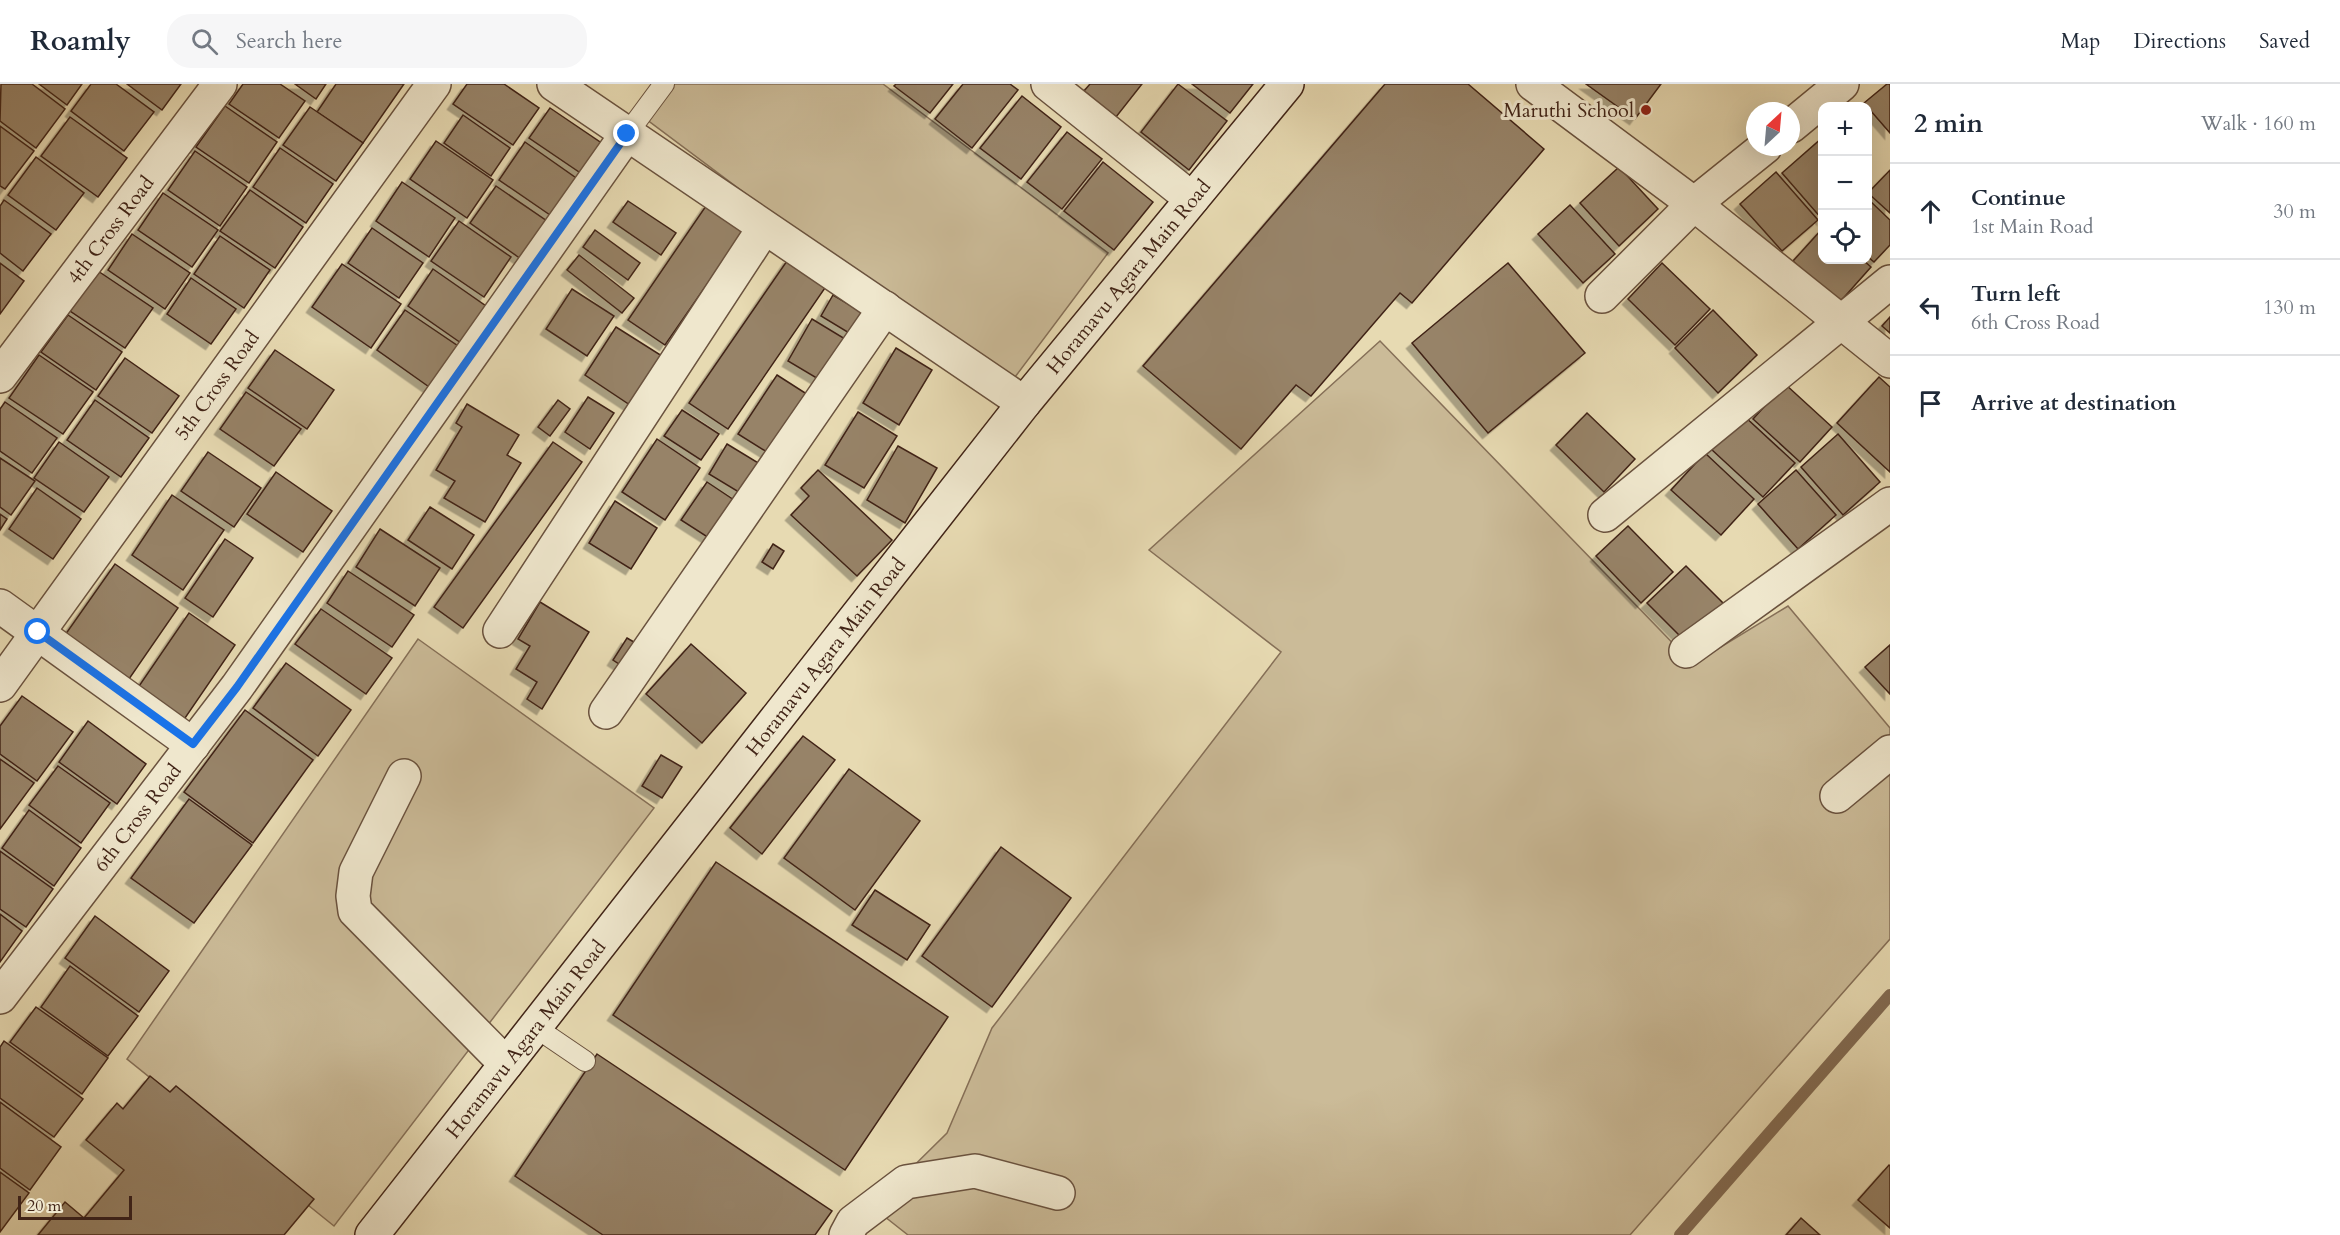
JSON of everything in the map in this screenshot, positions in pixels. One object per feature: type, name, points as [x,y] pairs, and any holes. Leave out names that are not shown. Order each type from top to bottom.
[{"type":"street","name":"4th Cross Road","points":[[0,376],[220,84]]},
{"type":"street","name":"5th Cross Road","points":[[0,685],[434,84]]},
{"type":"street","points":[[554,84],[1024,403]]},
{"type":"street","points":[[1048,84],[1192,199]]},
{"type":"street","name":"Horamavu Agara Main Road","points":[[372,1235],[1024,403],[1287,84]]},
{"type":"street","points":[[1533,84],[1694,204],[1890,361]]},
{"type":"street","points":[[1800,119],[1842,84]]},
{"type":"street","name":"6th Cross Road","points":[[0,997],[237,687],[627,134]]},
{"type":"street","points":[[1602,296],[1694,204],[1754,156]]},
{"type":"street","points":[[500,631],[764,228]]},
{"type":"street","points":[[1605,515],[1890,282]]},
{"type":"street","points":[[606,712],[885,308]]},
{"type":"street","points":[[1686,651],[1890,504]]},
{"type":"street","points":[[0,606],[193,744]]},
{"type":"street","points":[[1837,796],[1890,752]]},
{"type":"street","points":[[404,776],[356,872],[353,896],[355,911],[506,1064]]},
{"type":"street","points":[[846,1235],[853,1222],[906,1182],[975,1171],[1058,1193]]},
{"type":"lane","points":[[627,134],[664,84]]},
{"type":"lane","points":[[535,1027],[585,1061]]},
{"type":"shaded area","points":[[672,84],[883,84],[1108,253],[1006,389],[646,119]]},
{"type":"shaded area","points":[[1380,341],[1693,664],[1788,606],[1890,728],[1890,939],[1630,1235],[908,1235],[861,1198],[873,1206],[947,1133],[992,1028],[1281,652],[1149,550]]},
{"type":"shaded area","points":[[418,639],[654,808],[334,1226],[127,1059]]},
{"type":"building","points":[[1,84],[32,84],[65,109],[36,148],[0,121]]},
{"type":"building","points":[[39,84],[82,84],[67,105]]},
{"type":"building","points":[[91,84],[116,84],[154,112],[124,151],[71,111]]},
{"type":"building","points":[[127,84],[181,84],[162,110]]},
{"type":"building","points":[[243,84],[280,84],[305,101],[279,138],[229,104]]},
{"type":"building","points":[[295,84],[326,84],[316,99]]},
{"type":"building","points":[[336,84],[404,84],[363,143],[317,112]]},
{"type":"building","points":[[467,84],[504,84],[539,108],[513,145],[453,104]]},
{"type":"building","points":[[896,84],[953,84],[930,113],[894,86]]},
{"type":"building","points":[[963,84],[1010,84],[1018,90],[972,148],[935,119]]},
{"type":"building","points":[[1090,84],[1142,84],[1116,117],[1084,91]]},
{"type":"building","points":[[1178,84],[1227,121],[1189,170],[1141,132]]},
{"type":"building","points":[[1192,84],[1253,84],[1230,113]]},
{"type":"building","points":[[1385,84],[1468,84],[1544,149],[1412,303],[1400,293],[1311,396],[1296,385],[1241,449],[1143,366]]},
{"type":"building","points":[[1586,84],[1661,84],[1635,119]]},
{"type":"building","points":[[1890,84],[1890,133],[1872,112],[1872,102],[1865,102]]},
{"type":"building","points":[[1022,96],[1061,127],[1021,179],[980,148]]},
{"type":"building","points":[[225,106],[277,142],[249,183],[196,147]]},
{"type":"building","points":[[310,107],[363,143],[336,181],[283,145]]},
{"type":"building","points":[[550,108],[603,144],[582,174],[529,138]]},
{"type":"building","points":[[463,115],[510,148],[491,176],[444,143]]},
{"type":"building","points":[[70,117],[127,158],[98,197],[41,156]]},
{"type":"building","points":[[0,126],[34,151],[5,189],[0,186]]},
{"type":"building","points":[[1067,132],[1102,159],[1062,209],[1027,182]]},
{"type":"building","points":[[436,141],[493,180],[467,218],[410,179]]},
{"type":"building","points":[[525,142],[579,180],[553,217],[499,180]]},
{"type":"building","points":[[1818,142],[1818,214],[1782,173]]},
{"type":"building","points":[[280,148],[333,184],[306,223],[253,187]]},
{"type":"building","points":[[195,151],[247,187],[220,226],[168,190]]},
{"type":"building","points":[[36,157],[84,193],[56,230],[8,195]]},
{"type":"building","points":[[1103,162],[1153,202],[1114,250],[1064,211]]},
{"type":"building","points":[[1619,167],[1658,209],[1619,246],[1580,203]]},
{"type":"building","points":[[1890,170],[1890,213],[1872,197],[1872,189]]},
{"type":"building","points":[[1776,172],[1818,220],[1782,251],[1740,204]]},
{"type":"building","points":[[402,182],[455,218],[429,257],[376,221]]},
{"type":"building","points":[[496,186],[547,221],[521,259],[470,223]]},
{"type":"building","points":[[250,190],[303,227],[275,268],[220,231]]},
{"type":"building","points":[[163,193],[218,230],[192,267],[138,230]]},
{"type":"building","points":[[4,200],[51,234],[23,271],[0,253],[0,206]]},
{"type":"building","points":[[628,201],[676,233],[661,255],[613,222]]},
{"type":"building","points":[[708,203],[746,228],[665,345],[628,320]]},
{"type":"building","points":[[1872,203],[1890,220],[1890,245],[1874,262],[1872,260]]},
{"type":"building","points":[[1570,205],[1615,254],[1583,283],[1538,234]]},
{"type":"building","points":[[459,221],[511,257],[484,297],[431,261]]},
{"type":"building","points":[[372,228],[423,263],[399,298],[348,263]]},
{"type":"building","points":[[595,230],[640,263],[628,280],[583,247]]},
{"type":"building","points":[[1818,233],[1818,264],[1868,264],[1871,267],[1839,303],[1793,261]]},
{"type":"building","points":[[132,234],[190,273],[165,309],[108,270]]},
{"type":"building","points":[[220,236],[270,270],[244,308],[194,274]]},
{"type":"building","points":[[579,255],[634,298],[622,313],[567,270]]},
{"type":"building","points":[[789,258],[827,285],[728,429],[689,403]]},
{"type":"building","points":[[0,263],[24,281],[0,314]]},
{"type":"building","points":[[1508,263],[1585,353],[1488,433],[1412,343]]},
{"type":"building","points":[[1662,263],[1710,309],[1675,345],[1628,299]]},
{"type":"building","points":[[342,264],[401,304],[371,348],[312,307]]},
{"type":"building","points":[[433,269],[486,306],[461,343],[408,306]]},
{"type":"building","points":[[98,271],[153,308],[125,348],[70,311]]},
{"type":"building","points":[[191,278],[236,309],[211,344],[167,314]]},
{"type":"building","points":[[572,289],[614,316],[587,356],[546,329]]},
{"type":"building","points":[[833,295],[872,318],[859,339],[821,316]]},
{"type":"building","points":[[405,310],[461,348],[432,389],[377,350]]},
{"type":"building","points":[[1713,310],[1757,355],[1718,393],[1675,348]]},
{"type":"building","points":[[68,315],[122,352],[96,390],[41,352]]},
{"type":"building","points":[[1890,317],[1890,333],[1882,326]]},
{"type":"building","points":[[812,319],[855,345],[830,386],[788,361]]},
{"type":"building","points":[[616,327],[662,356],[630,405],[585,375]]},
{"type":"building","points":[[896,348],[932,370],[899,425],[863,403]]},
{"type":"building","points":[[275,350],[334,390],[307,429],[248,388]]},
{"type":"building","points":[[39,355],[93,392],[63,434],[9,398]]},
{"type":"building","points":[[125,358],[179,396],[152,433],[98,396]]},
{"type":"building","points":[[777,375],[813,398],[775,457],[738,434]]},
{"type":"building","points":[[1879,377],[1890,387],[1890,472],[1837,423]]},
{"type":"building","points":[[1785,384],[1832,427],[1800,462],[1753,419]]},
{"type":"building","points":[[246,392],[301,429],[274,466],[220,429]]},
{"type":"building","points":[[588,397],[614,413],[590,449],[565,432]]},
{"type":"building","points":[[95,400],[149,438],[121,477],[67,440]]},
{"type":"building","points":[[558,400],[570,409],[550,436],[538,427]]},
{"type":"building","points":[[5,402],[57,438],[32,473],[0,451],[0,409]]},
{"type":"building","points":[[467,404],[519,435],[507,455],[521,463],[485,522],[444,498],[455,481],[436,470],[462,427],[456,423]]},
{"type":"building","points":[[682,410],[719,434],[701,460],[664,436]]},
{"type":"building","points":[[858,412],[897,436],[864,488],[825,465]]},
{"type":"building","points":[[1587,413],[1635,459],[1604,492],[1556,445]]},
{"type":"building","points":[[1743,415],[1795,463],[1763,497],[1711,449]]},
{"type":"building","points":[[1838,434],[1880,482],[1843,515],[1801,467]]},
{"type":"building","points":[[657,439],[700,468],[665,520],[622,492]]},
{"type":"building","points":[[59,442],[109,477],[84,512],[34,478]]},
{"type":"building","points":[[553,442],[582,462],[463,628],[434,607]]},
{"type":"building","points":[[727,444],[760,464],[742,494],[709,474]]},
{"type":"building","points":[[898,446],[937,468],[905,523],[867,500]]},
{"type":"building","points":[[208,452],[261,488],[234,527],[181,491]]},
{"type":"building","points":[[1705,453],[1754,499],[1721,535],[1671,490]]},
{"type":"building","points":[[0,458],[35,481],[11,515],[0,507]]},
{"type":"building","points":[[818,470],[892,540],[857,576],[791,515],[809,496],[801,488]]},
{"type":"building","points":[[1796,470],[1836,515],[1798,549],[1758,504]]},
{"type":"building","points":[[276,472],[332,511],[303,552],[247,514]]},
{"type":"building","points":[[707,482],[734,500],[709,538],[681,520]]},
{"type":"building","points":[[37,488],[81,519],[53,559],[9,529]]},
{"type":"building","points":[[172,495],[224,530],[183,590],[132,555]]},
{"type":"building","points":[[615,501],[657,528],[631,569],[589,543]]},
{"type":"building","points":[[430,507],[474,535],[452,569],[408,540]]},
{"type":"building","points":[[0,514],[7,519],[0,530]]},
{"type":"building","points":[[1628,526],[1673,572],[1641,603],[1596,556]]},
{"type":"building","points":[[380,529],[440,568],[415,606],[356,567]]},
{"type":"building","points":[[225,539],[253,558],[213,617],[185,598]]},
{"type":"building","points":[[773,544],[784,551],[773,569],[762,562]]},
{"type":"building","points":[[115,564],[178,608],[129,679],[65,635]]},
{"type":"building","points":[[1686,566],[1728,608],[1689,645],[1647,603]]},
{"type":"building","points":[[348,571],[414,615],[392,647],[327,603]]},
{"type":"building","points":[[540,602],[589,632],[542,709],[527,699],[537,682],[516,669],[530,646],[518,639]]},
{"type":"building","points":[[321,609],[392,658],[366,694],[295,644]]},
{"type":"building","points":[[189,613],[235,645],[183,721],[137,689]]},
{"type":"building","points":[[627,638],[639,645],[625,668],[613,660]]},
{"type":"building","points":[[691,644],[746,693],[702,743],[646,694]]},
{"type":"building","points":[[1890,645],[1890,694],[1865,667]]},
{"type":"building","points":[[286,663],[351,710],[318,756],[253,708]]},
{"type":"building","points":[[22,696],[73,732],[37,781],[0,754],[0,726]]},
{"type":"building","points":[[245,710],[313,760],[253,843],[184,792]]},
{"type":"building","points":[[88,721],[146,764],[117,804],[59,762]]},
{"type":"building","points":[[803,736],[835,760],[762,854],[730,828]]},
{"type":"building","points":[[661,755],[682,767],[662,798],[642,786]]},
{"type":"building","points":[[0,759],[34,783],[0,829]]},
{"type":"building","points":[[58,766],[110,803],[81,843],[29,805]]},
{"type":"building","points":[[849,769],[920,821],[855,910],[784,858]]},
{"type":"building","points":[[189,799],[252,845],[194,923],[131,878]]},
{"type":"building","points":[[29,810],[81,848],[54,886],[2,848]]},
{"type":"building","points":[[1001,847],[1071,898],[992,1007],[922,956]]},
{"type":"building","points":[[0,851],[53,889],[26,927],[0,909]]},
{"type":"building","points":[[716,862],[948,1017],[845,1170],[613,1015]]},
{"type":"building","points":[[875,890],[930,925],[907,960],[852,925]]},
{"type":"building","points":[[0,914],[22,931],[0,962]]},
{"type":"building","points":[[95,916],[169,971],[139,1012],[65,958]]},
{"type":"building","points":[[70,966],[138,1016],[108,1056],[41,1007]]},
{"type":"building","points":[[36,1007],[108,1058],[82,1094],[10,1042]]},
{"type":"building","points":[[4,1041],[83,1099],[54,1137],[0,1098],[0,1047]]},
{"type":"building","points":[[597,1054],[832,1211],[815,1235],[603,1235],[515,1176]]},
{"type":"building","points":[[150,1076],[170,1092],[176,1086],[314,1199],[284,1235],[38,1235],[65,1202],[84,1218],[124,1170],[86,1140],[117,1103],[123,1109]]},
{"type":"building","points":[[0,1102],[61,1147],[30,1190],[0,1168]]},
{"type":"building","points":[[1890,1166],[1890,1228],[1858,1200]]},
{"type":"building","points":[[0,1172],[29,1193],[0,1232]]},
{"type":"building","points":[[1801,1218],[1820,1235],[1786,1235]]},
{"type":"waterway","points":[[1680,1235],[1890,995]]},
{"type":"place","name":"Maruthi School","points":[[1646,110]]},
{"type":"route","points":[[38,632],[193,744],[237,687],[627,134]]}]
